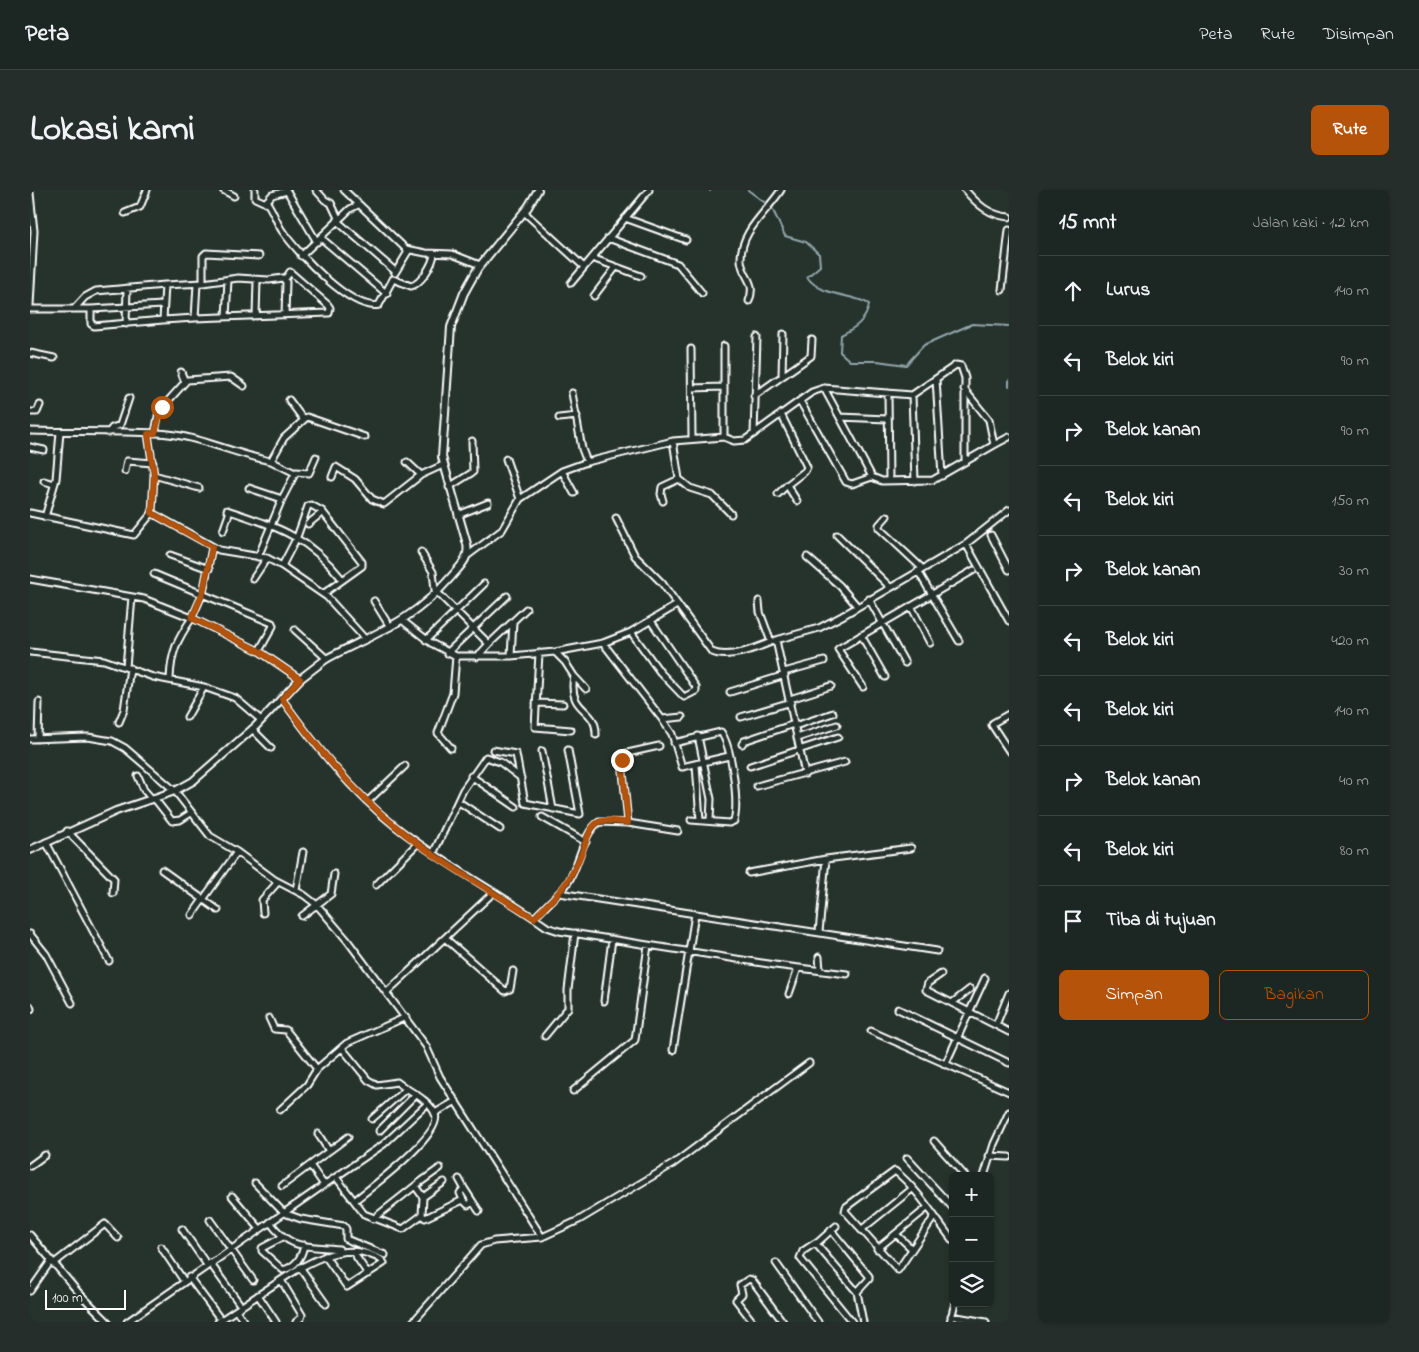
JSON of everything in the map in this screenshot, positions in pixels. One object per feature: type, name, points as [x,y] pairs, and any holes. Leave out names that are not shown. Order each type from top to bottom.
[{"type":"street","points":[[125,213],[140,207],[147,190]]},
{"type":"street","points":[[223,190],[234,196]]},
{"type":"street","points":[[256,190],[255,198],[268,204],[281,230],[301,256],[350,297],[377,306],[387,294],[395,271],[409,250]]},
{"type":"street","points":[[316,190],[320,196],[331,203],[338,220],[395,271]]},
{"type":"street","points":[[345,191],[352,190]]},
{"type":"street","points":[[467,556],[467,544],[443,465],[442,430],[452,323],[480,266],[524,212],[538,190]]},
{"type":"street","points":[[571,284],[649,190]]},
{"type":"street","points":[[749,300],[752,287],[742,265],[741,256],[749,232],[781,190]]},
{"type":"street","points":[[965,190],[982,208],[992,214],[1009,217]]},
{"type":"street","points":[[265,203],[270,197],[287,191],[319,240],[387,294]]},
{"type":"street","points":[[345,191],[409,250],[434,254],[452,254],[480,266]]},
{"type":"street","points":[[30,193],[34,231],[30,307],[91,309],[163,305]]},
{"type":"street","points":[[301,256],[338,220],[354,206],[358,205]]},
{"type":"street","points":[[524,212],[584,267]]},
{"type":"street","points":[[625,218],[686,240]]},
{"type":"street","points":[[1002,290],[1009,230]]},
{"type":"street","points":[[608,238],[678,264],[702,293]]},
{"type":"street","points":[[203,283],[204,254],[259,256]]},
{"type":"street","points":[[393,279],[415,285],[431,264],[434,254]]},
{"type":"street","points":[[592,258],[641,276]]},
{"type":"street","points":[[594,296],[616,267]]},
{"type":"street","points":[[91,309],[92,325],[195,318],[319,315],[329,313],[330,308],[290,272],[285,279],[285,315]]},
{"type":"street","points":[[74,309],[85,297],[96,291],[228,280],[285,279]]},
{"type":"street","points":[[226,317],[228,280]]},
{"type":"street","points":[[256,316],[257,280]]},
{"type":"street","points":[[195,318],[197,284]]},
{"type":"street","points":[[163,320],[165,285]]},
{"type":"street","points":[[126,288],[126,324]]},
{"type":"street","points":[[782,376],[783,334]]},
{"type":"street","points":[[754,434],[757,336]]},
{"type":"street","points":[[754,396],[811,356],[812,340]]},
{"type":"street","points":[[724,346],[724,437]]},
{"type":"street","points":[[691,348],[692,438]]},
{"type":"street","points":[[30,353],[54,358]]},
{"type":"street","points":[[30,850],[67,831],[175,791],[193,781],[252,729],[300,679],[327,658],[403,621],[437,592],[467,556],[502,530],[520,499],[562,471],[587,462],[673,441],[692,438],[724,437],[742,440],[754,434],[816,390],[824,388],[912,395],[960,365],[964,369],[965,461]]},
{"type":"street","points":[[181,372],[185,382]]},
{"type":"street","points":[[155,433],[159,411],[185,382],[214,377],[231,377],[244,386]]},
{"type":"street","points":[[936,379],[942,476]]},
{"type":"street","points":[[692,388],[724,387]]},
{"type":"street","points":[[824,388],[872,476],[878,480],[928,481],[942,476],[1009,437]]},
{"type":"street","points":[[964,389],[986,415],[994,445]]},
{"type":"street","points":[[572,393],[582,449],[587,462]]},
{"type":"street","points":[[888,393],[889,480]]},
{"type":"street","points":[[912,395],[915,481]]},
{"type":"street","points":[[108,433],[112,428],[120,426],[129,398]]},
{"type":"street","points":[[289,400],[303,419]]},
{"type":"street","points":[[800,401],[846,482],[852,484],[872,476]]},
{"type":"street","points":[[30,412],[37,412],[40,405]]},
{"type":"street","points":[[778,494],[807,468],[781,414]]},
{"type":"street","points":[[560,418],[577,416]]},
{"type":"street","points":[[840,417],[887,419]]},
{"type":"street","points":[[271,461],[284,438],[303,419],[313,418],[365,437]]},
{"type":"street","points":[[30,431],[155,433],[205,442],[241,455],[271,461],[295,473],[297,471],[309,473],[316,457]]},
{"type":"street","points":[[46,518],[54,484],[60,432]]},
{"type":"street","points":[[30,512],[46,518],[134,535],[152,513],[154,475],[148,434]]},
{"type":"street","points":[[449,487],[473,472],[472,441]]},
{"type":"street","points":[[673,441],[679,479],[690,488],[712,496],[730,514]]},
{"type":"street","points":[[30,446],[44,450]]},
{"type":"street","points":[[506,459],[520,499]]},
{"type":"street","points":[[125,471],[127,461],[153,463]]},
{"type":"street","points":[[408,462],[420,476]]},
{"type":"street","points":[[332,476],[336,467],[356,479],[372,500],[382,504],[420,476],[443,465]]},
{"type":"street","points":[[562,471],[574,493]]},
{"type":"street","points":[[258,557],[295,473]]},
{"type":"street","points":[[154,475],[200,488]]},
{"type":"street","points":[[663,501],[662,487],[679,479]]},
{"type":"street","points":[[44,482],[54,484]]},
{"type":"street","points":[[787,484],[797,501]]},
{"type":"street","points":[[249,488],[282,499]]},
{"type":"street","points":[[458,515],[488,503]]},
{"type":"street","points":[[282,566],[297,537],[309,505],[323,512],[362,562],[362,566],[322,594]]},
{"type":"street","points":[[223,531],[228,510],[271,525],[297,537],[326,559],[342,579]]},
{"type":"street","points":[[616,518],[635,556],[662,583],[707,647],[715,653],[732,653],[819,628],[966,544],[1009,510]]},
{"type":"street","points":[[308,524],[323,512]]},
{"type":"street","points":[[152,513],[219,550],[267,558],[282,566],[322,594],[352,622],[366,640]]},
{"type":"street","points":[[887,516],[879,525],[879,528],[920,570],[931,594],[959,641]]},
{"type":"street","points":[[837,535],[890,587]]},
{"type":"street","points":[[991,535],[1009,570]]},
{"type":"street","points":[[966,544],[1009,621]]},
{"type":"street","points":[[170,679],[171,658],[177,640],[192,618],[203,592],[210,569],[212,547]]},
{"type":"street","points":[[421,552],[432,571],[434,586],[437,592],[489,644]]},
{"type":"street","points":[[170,555],[210,569]]},
{"type":"street","points":[[253,578],[267,558]]},
{"type":"street","points":[[807,558],[840,586],[857,606]]},
{"type":"street","points":[[863,687],[838,649],[974,570]]},
{"type":"street","points":[[154,574],[203,592],[272,623],[273,626],[259,651]]},
{"type":"street","points":[[30,579],[144,598],[192,618],[259,651],[300,679]]},
{"type":"street","points":[[426,640],[484,584]]},
{"type":"street","points":[[447,653],[506,596]]},
{"type":"street","points":[[119,722],[124,710],[132,597]]},
{"type":"street","points":[[868,600],[905,664]]},
{"type":"street","points":[[374,601],[390,628]]},
{"type":"street","points":[[759,601],[760,612],[774,641],[791,700],[794,725],[805,774]]},
{"type":"street","points":[[403,621],[426,640],[447,653],[477,658],[556,652],[603,643],[631,632],[677,605]]},
{"type":"street","points":[[910,606],[930,643]]},
{"type":"street","points":[[477,658],[526,609]]},
{"type":"street","points":[[1004,613],[1009,609]]},
{"type":"street","points":[[631,632],[675,689],[684,697],[691,695],[696,691],[696,686],[651,621]]},
{"type":"street","points":[[511,656],[513,622]]},
{"type":"street","points":[[294,630],[327,658]]},
{"type":"street","points":[[861,635],[885,677]]},
{"type":"street","points":[[603,643],[671,732],[681,767],[729,756]]},
{"type":"street","points":[[30,652],[104,660],[152,677],[204,687],[235,698],[261,720]]},
{"type":"street","points":[[556,652],[586,689]]},
{"type":"street","points":[[539,653],[536,729],[571,730]]},
{"type":"street","points":[[451,748],[438,733],[454,688],[456,656]]},
{"type":"street","points":[[730,692],[824,661]]},
{"type":"street","points":[[574,676],[572,688],[575,703],[591,717],[596,727],[596,735]]},
{"type":"street","points":[[741,717],[831,686]]},
{"type":"street","points":[[187,717],[204,687]]},
{"type":"street","points":[[282,699],[314,744],[368,801],[433,854],[552,929],[798,968],[848,974]]},
{"type":"street","points":[[38,739],[39,702]]},
{"type":"street","points":[[536,703],[563,704]]},
{"type":"street","points":[[742,744],[744,741],[833,713]]},
{"type":"street","points":[[1009,714],[992,725],[1009,751]]},
{"type":"street","points":[[662,719],[682,717]]},
{"type":"street","points":[[797,738],[837,725]]},
{"type":"street","points":[[252,729],[271,748]]},
{"type":"street","points":[[674,743],[722,732],[729,756],[736,793],[735,818],[729,823],[691,820]]},
{"type":"street","points":[[698,736],[711,799],[710,820]]},
{"type":"street","points":[[30,739],[88,737],[112,741],[136,755],[175,791],[210,836],[237,852],[278,882],[296,890],[316,905],[387,992],[426,1046],[440,1077],[542,1237]]},
{"type":"street","points":[[750,766],[838,737]]},
{"type":"street","points":[[628,823],[623,757],[627,752],[659,746]]},
{"type":"street","points":[[493,750],[516,754],[525,803],[580,814],[568,750]]},
{"type":"street","points":[[542,751],[553,809]]},
{"type":"street","points":[[433,854],[471,776],[486,757],[500,762],[521,778]]},
{"type":"street","points":[[757,786],[845,762]]},
{"type":"street","points":[[696,765],[700,820]]},
{"type":"street","points":[[368,801],[405,766]]},
{"type":"street","points":[[138,776],[144,790],[172,821],[180,820],[191,813]]},
{"type":"street","points":[[471,776],[516,807]]},
{"type":"street","points":[[459,802],[500,828]]},
{"type":"street","points":[[542,817],[586,842]]},
{"type":"street","points":[[534,918],[560,893],[572,876],[594,826],[599,822],[628,823],[678,831]]},
{"type":"street","points":[[67,831],[114,879],[113,892]]},
{"type":"street","points":[[46,842],[109,961]]},
{"type":"street","points":[[376,885],[418,843]]},
{"type":"street","points":[[749,873],[826,859],[911,848]]},
{"type":"street","points":[[192,915],[237,852]]},
{"type":"street","points":[[296,890],[302,852]]},
{"type":"street","points":[[819,932],[826,859]]},
{"type":"street","points":[[162,870],[218,910]]},
{"type":"street","points":[[302,916],[331,894],[334,874]]},
{"type":"street","points":[[263,913],[262,900],[278,882]]},
{"type":"street","points":[[387,992],[446,939],[494,892]]},
{"type":"street","points":[[560,893],[937,951]]},
{"type":"street","points":[[673,1050],[695,914]]},
{"type":"street","points":[[545,1036],[568,1008],[568,990],[575,933]]},
{"type":"street","points":[[31,937],[46,954],[72,1004]]},
{"type":"street","points":[[446,939],[505,991],[510,989],[513,972]]},
{"type":"street","points":[[604,1001],[612,939]]},
{"type":"street","points":[[573,1091],[635,1040],[648,945]]},
{"type":"street","points":[[819,958],[820,970]]},
{"type":"street","points":[[789,994],[798,968]]},
{"type":"street","points":[[941,974],[928,983],[926,990],[1009,1032]]},
{"type":"street","points":[[945,1064],[985,978]]},
{"type":"street","points":[[952,1003],[970,989]]},
{"type":"street","points":[[996,1025],[1009,993]]},
{"type":"street","points":[[898,1009],[1009,1063]]},
{"type":"street","points":[[280,1110],[307,1085],[317,1069],[354,1038],[406,1017]]},
{"type":"street","points":[[268,1018],[274,1029],[283,1028],[289,1033],[317,1069]]},
{"type":"street","points":[[871,1031],[1009,1092]]},
{"type":"street","points":[[342,1048],[368,1080],[377,1085],[397,1082],[416,1094],[435,1113],[434,1126],[428,1135],[401,1164],[354,1201]]},
{"type":"street","points":[[413,1322],[481,1245],[494,1240],[542,1237],[579,1220],[673,1164],[809,1063]]},
{"type":"street","points":[[372,1119],[406,1089]]},
{"type":"street","points":[[379,1131],[416,1094]]},
{"type":"street","points":[[435,1113],[456,1101]]},
{"type":"street","points":[[126,1322],[384,1144],[427,1104]]},
{"type":"street","points":[[985,1172],[989,1156],[1009,1112]]},
{"type":"street","points":[[1002,1125],[1009,1126]]},
{"type":"street","points":[[318,1134],[329,1151]]},
{"type":"street","points":[[282,1186],[348,1137]]},
{"type":"street","points":[[934,1141],[961,1172]]},
{"type":"street","points":[[30,1166],[45,1155]]},
{"type":"street","points":[[989,1156],[1009,1157]]},
{"type":"street","points":[[907,1158],[949,1204]]},
{"type":"street","points":[[310,1165],[324,1185]]},
{"type":"street","points":[[374,1219],[440,1168]]},
{"type":"street","points":[[934,1217],[898,1270],[846,1213],[846,1207],[893,1171],[912,1189],[949,1236]]},
{"type":"street","points":[[336,1177],[364,1214],[403,1229],[422,1215],[424,1198],[415,1186]]},
{"type":"street","points":[[459,1179],[479,1211]]},
{"type":"street","points":[[255,1182],[284,1213],[301,1219],[344,1226],[346,1229],[346,1239],[385,1255]]},
{"type":"street","points":[[424,1198],[444,1182]]},
{"type":"street","points":[[464,1188],[460,1194],[462,1200],[468,1205],[473,1202]]},
{"type":"street","points":[[861,1230],[912,1189]]},
{"type":"street","points":[[232,1196],[260,1229]]},
{"type":"street","points":[[422,1215],[425,1218],[462,1200]]},
{"type":"street","points":[[878,1249],[927,1208]]},
{"type":"street","points":[[210,1220],[253,1280]]},
{"type":"street","points":[[270,1222],[281,1238],[292,1244],[302,1255]]},
{"type":"street","points":[[30,1291],[52,1263],[105,1224],[118,1238]]},
{"type":"street","points":[[836,1226],[803,1251],[800,1258],[852,1322]]},
{"type":"street","points":[[182,1229],[239,1303]]},
{"type":"street","points":[[831,1230],[869,1276],[869,1279],[857,1292]]},
{"type":"street","points":[[896,1234],[912,1249]]},
{"type":"street","points":[[30,1235],[52,1263],[108,1322]]},
{"type":"street","points":[[281,1238],[262,1248],[262,1251],[282,1270],[296,1263],[302,1255],[304,1245]]},
{"type":"street","points":[[816,1243],[857,1292],[863,1322]]},
{"type":"street","points":[[292,1244],[339,1249]]},
{"type":"street","points":[[161,1247],[218,1319],[236,1310],[300,1267],[325,1256],[360,1251],[383,1261],[383,1265],[347,1288],[325,1256]]},
{"type":"street","points":[[353,1252],[368,1274]]},
{"type":"street","points":[[776,1263],[818,1322]]},
{"type":"street","points":[[300,1267],[326,1304]]},
{"type":"street","points":[[753,1322],[736,1300],[742,1294],[740,1285],[749,1279],[752,1280],[783,1322]]},
{"type":"street","points":[[281,1280],[302,1314],[302,1318],[296,1322]]},
{"type":"street","points":[[258,1296],[276,1322]]},
{"type":"street","points":[[954,1307],[950,1319],[986,1322]]},
{"type":"street","points":[[236,1310],[244,1322]]},
{"type":"waterway","points":[[748,190],[772,208],[785,236],[806,242],[819,254],[820,266],[807,277],[813,284],[828,292],[861,300],[869,304],[866,315],[860,323],[841,335],[840,352],[850,361],[877,361],[906,365],[924,345],[972,324],[1009,326]]},
{"type":"waterway","points":[[1009,380],[1009,386]]},
{"type":"route","points":[[162,407],[159,411],[155,433],[148,434],[154,475],[152,513],[212,547],[210,569],[192,618],[259,651],[300,679],[282,699],[314,744],[368,801],[394,825],[440,859],[534,918],[564,889],[596,824],[604,821],[628,823],[622,760]]}]
